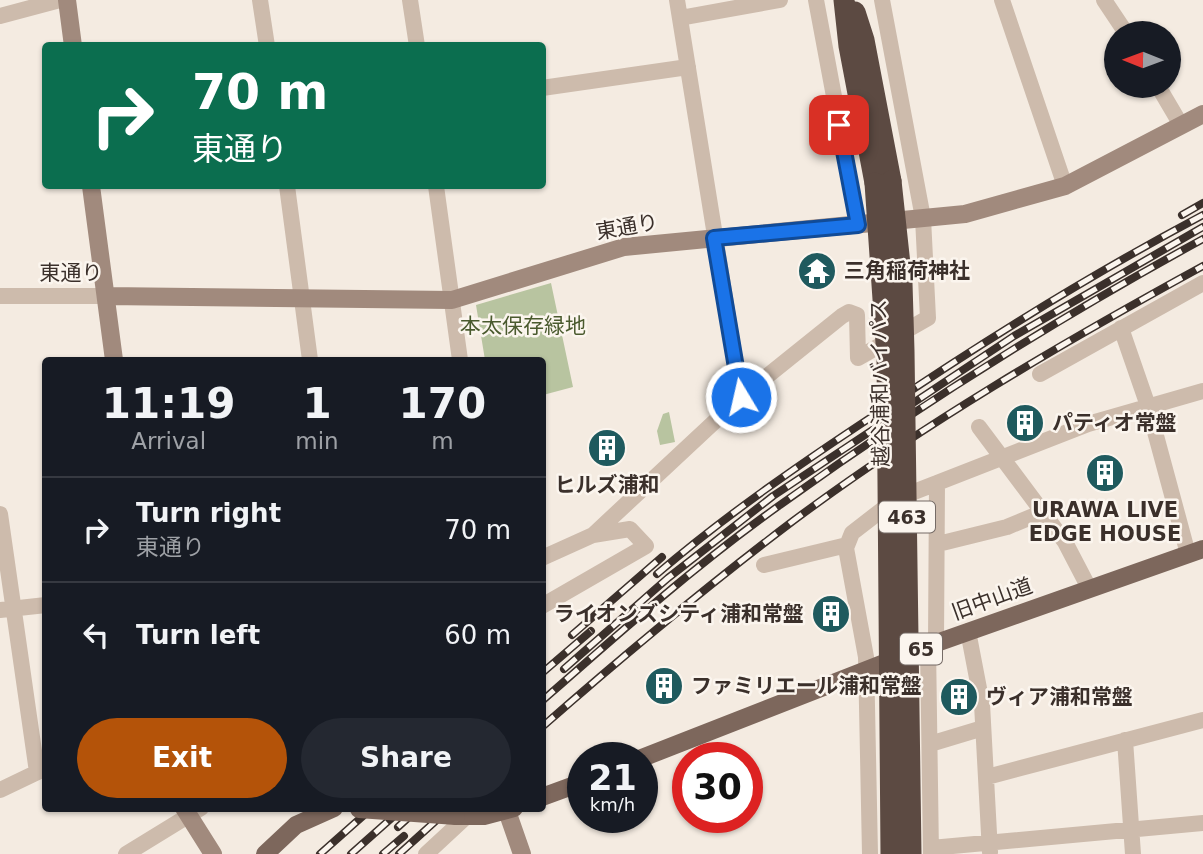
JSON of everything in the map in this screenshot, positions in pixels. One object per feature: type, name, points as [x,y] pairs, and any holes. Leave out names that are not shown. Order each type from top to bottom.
[{"type":"highway","name":"越谷浦和バイパス","points":[[844,0],[849,46],[875,183],[884,284],[891,854]]},
{"type":"highway","name":"越谷浦和バイパス","points":[[851,0],[863,40],[891,181],[902,283],[925,852]]},
{"type":"main road","name":"旧中山道","points":[[658,752],[932,644],[1196,551]]},
{"type":"main road","points":[[546,796],[567,788]]},
{"type":"main road","points":[[265,854],[296,825],[320,812]]},
{"type":"main road","points":[[403,812],[461,816],[494,812]]},
{"type":"street","points":[[0,16],[60,0]]},
{"type":"street","points":[[67,0],[72,42]]},
{"type":"street","points":[[260,0],[266,42]]},
{"type":"street","points":[[410,0],[416,42]]},
{"type":"street","points":[[677,0],[741,397]]},
{"type":"street","points":[[680,18],[780,0]]},
{"type":"street","points":[[816,0],[858,225]]},
{"type":"street","points":[[593,535],[741,397],[849,313],[857,315],[859,321],[858,358],[928,318],[923,218],[882,0]]},
{"type":"street","points":[[1002,0],[1065,186]]},
{"type":"street","points":[[1104,0],[1118,21]]},
{"type":"street","points":[[546,88],[688,67]]},
{"type":"street","points":[[1165,98],[1181,125]]},
{"type":"street","name":"東通り","points":[[0,296],[453,300],[548,272],[605,250],[965,214],[1065,186],[1203,114]]},
{"type":"street","points":[[91,189],[114,357]]},
{"type":"street","points":[[287,189],[310,357]]},
{"type":"street","points":[[436,189],[460,357]]},
{"type":"street","points":[[1040,374],[1203,283]]},
{"type":"street","points":[[1121,328],[1196,551]]},
{"type":"street","points":[[869,854],[866,670],[847,545],[852,533],[895,499],[1088,424],[1203,391]]},
{"type":"street","points":[[979,427],[1065,542],[1089,588]]},
{"type":"street","points":[[937,483],[938,544],[925,852],[1033,847],[1131,829],[1203,823]]},
{"type":"street","points":[[938,544],[1007,527],[1043,512]]},
{"type":"street","points":[[0,514],[7,609],[41,770],[0,790]]},
{"type":"street","points":[[546,556],[593,535],[630,529],[646,546],[546,605]]},
{"type":"street","points":[[764,565],[847,545]]},
{"type":"street","points":[[7,609],[42,605]]},
{"type":"street","points":[[968,631],[982,704],[989,849]]},
{"type":"street","points":[[987,777],[1203,720]]},
{"type":"street","points":[[930,744],[983,729]]},
{"type":"street","points":[[1125,740],[1133,854]]},
{"type":"street","points":[[126,854],[189,812]]},
{"type":"street","points":[[192,812],[213,854]]},
{"type":"street","points":[[511,812],[522,854]]},
{"type":"street","points":[[426,854],[461,816]]},
{"type":"green space","name":"本太保存緑地","points":[[551,283],[573,387],[546,394],[546,357],[485,357],[476,305]]},
{"type":"green space","points":[[669,412],[675,442],[660,445],[657,431],[663,414]]},
{"type":"railway","points":[[1182,215],[1203,203]]},
{"type":"railway","points":[[657,574],[764,491],[916,387],[1078,285],[1203,215]]},
{"type":"railway","points":[[564,669],[668,578],[773,496],[1014,336],[1203,227]]},
{"type":"railway","points":[[546,698],[689,575],[831,469],[1041,332],[1203,239]]},
{"type":"railway","points":[[546,724],[697,596],[793,521],[892,451],[994,386],[1203,266]]},
{"type":"railway","points":[[572,635],[662,557]]},
{"type":"railway","points":[[546,670],[591,631]]},
{"type":"railway","points":[[320,854],[367,812]]},
{"type":"railway","points":[[351,854],[398,812]]},
{"type":"railway","points":[[398,827],[415,812]]},
{"type":"railway","points":[[399,854],[446,812]]},
{"type":"railway","points":[[383,854],[404,836]]},
{"type":"place","name":"三角稲荷神社","points":[[817,271]]},
{"type":"place","name":"パティオ常盤","points":[[1025,423]]},
{"type":"place","name":"ヒルズ浦和","points":[[607,448]]},
{"type":"place","name":"URAWA LIVE EDGE HOUSE","points":[[1105,473]]},
{"type":"place","name":"ライオンズシティ浦和常盤","points":[[831,614]]},
{"type":"place","name":"ファミリエール浦和常盤","points":[[664,686]]},
{"type":"place","name":"ヴィア浦和常盤","points":[[959,697]]},
{"type":"route","points":[[741,397],[714,238],[858,225],[839,125]]}]
